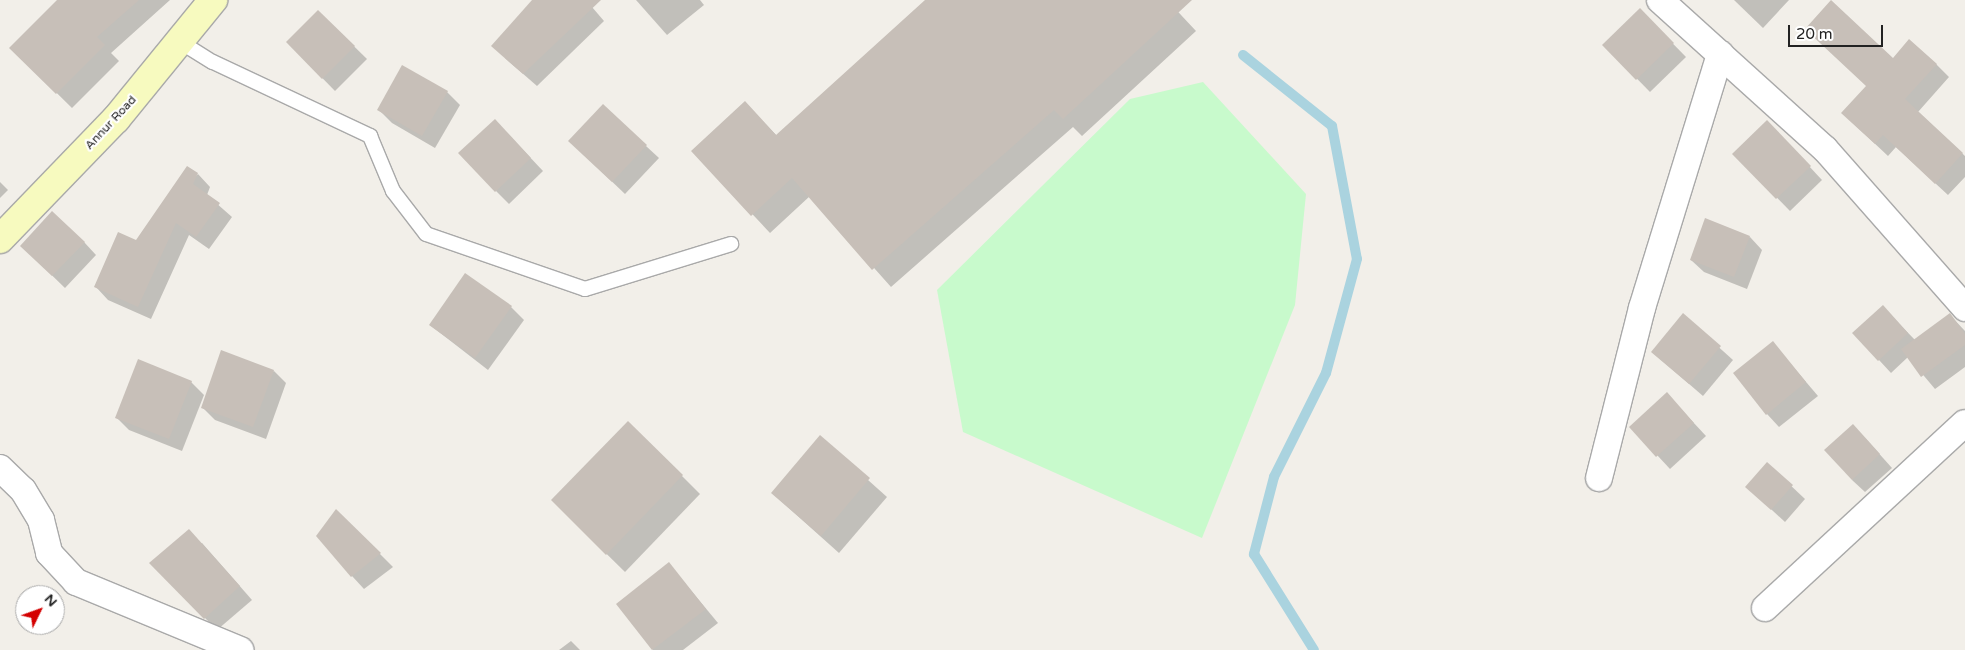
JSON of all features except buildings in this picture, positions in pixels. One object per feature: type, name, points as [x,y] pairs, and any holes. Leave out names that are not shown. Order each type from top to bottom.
[{"type":"main road","name":"Annur Road","points":[[0,239],[116,119],[182,43],[212,0]]},
{"type":"street","points":[[1660,0],[1825,150],[1965,308]]},
{"type":"street","points":[[1599,478],[1642,308],[1720,54]]},
{"type":"street","points":[[1765,608],[1965,423]]},
{"type":"street","points":[[0,468],[23,490],[41,520],[49,553],[76,582],[240,650]]},
{"type":"lane","points":[[182,43],[213,62],[370,136],[393,191],[426,234],[585,289],[731,244]]},
{"type":"green space","points":[[1203,82],[1306,194],[1295,305],[1202,538],[963,432],[937,290],[1130,99]]},
{"type":"waterway","points":[[1243,55],[1332,126],[1357,259],[1326,373],[1274,477],[1254,554],[1314,650]]}]
